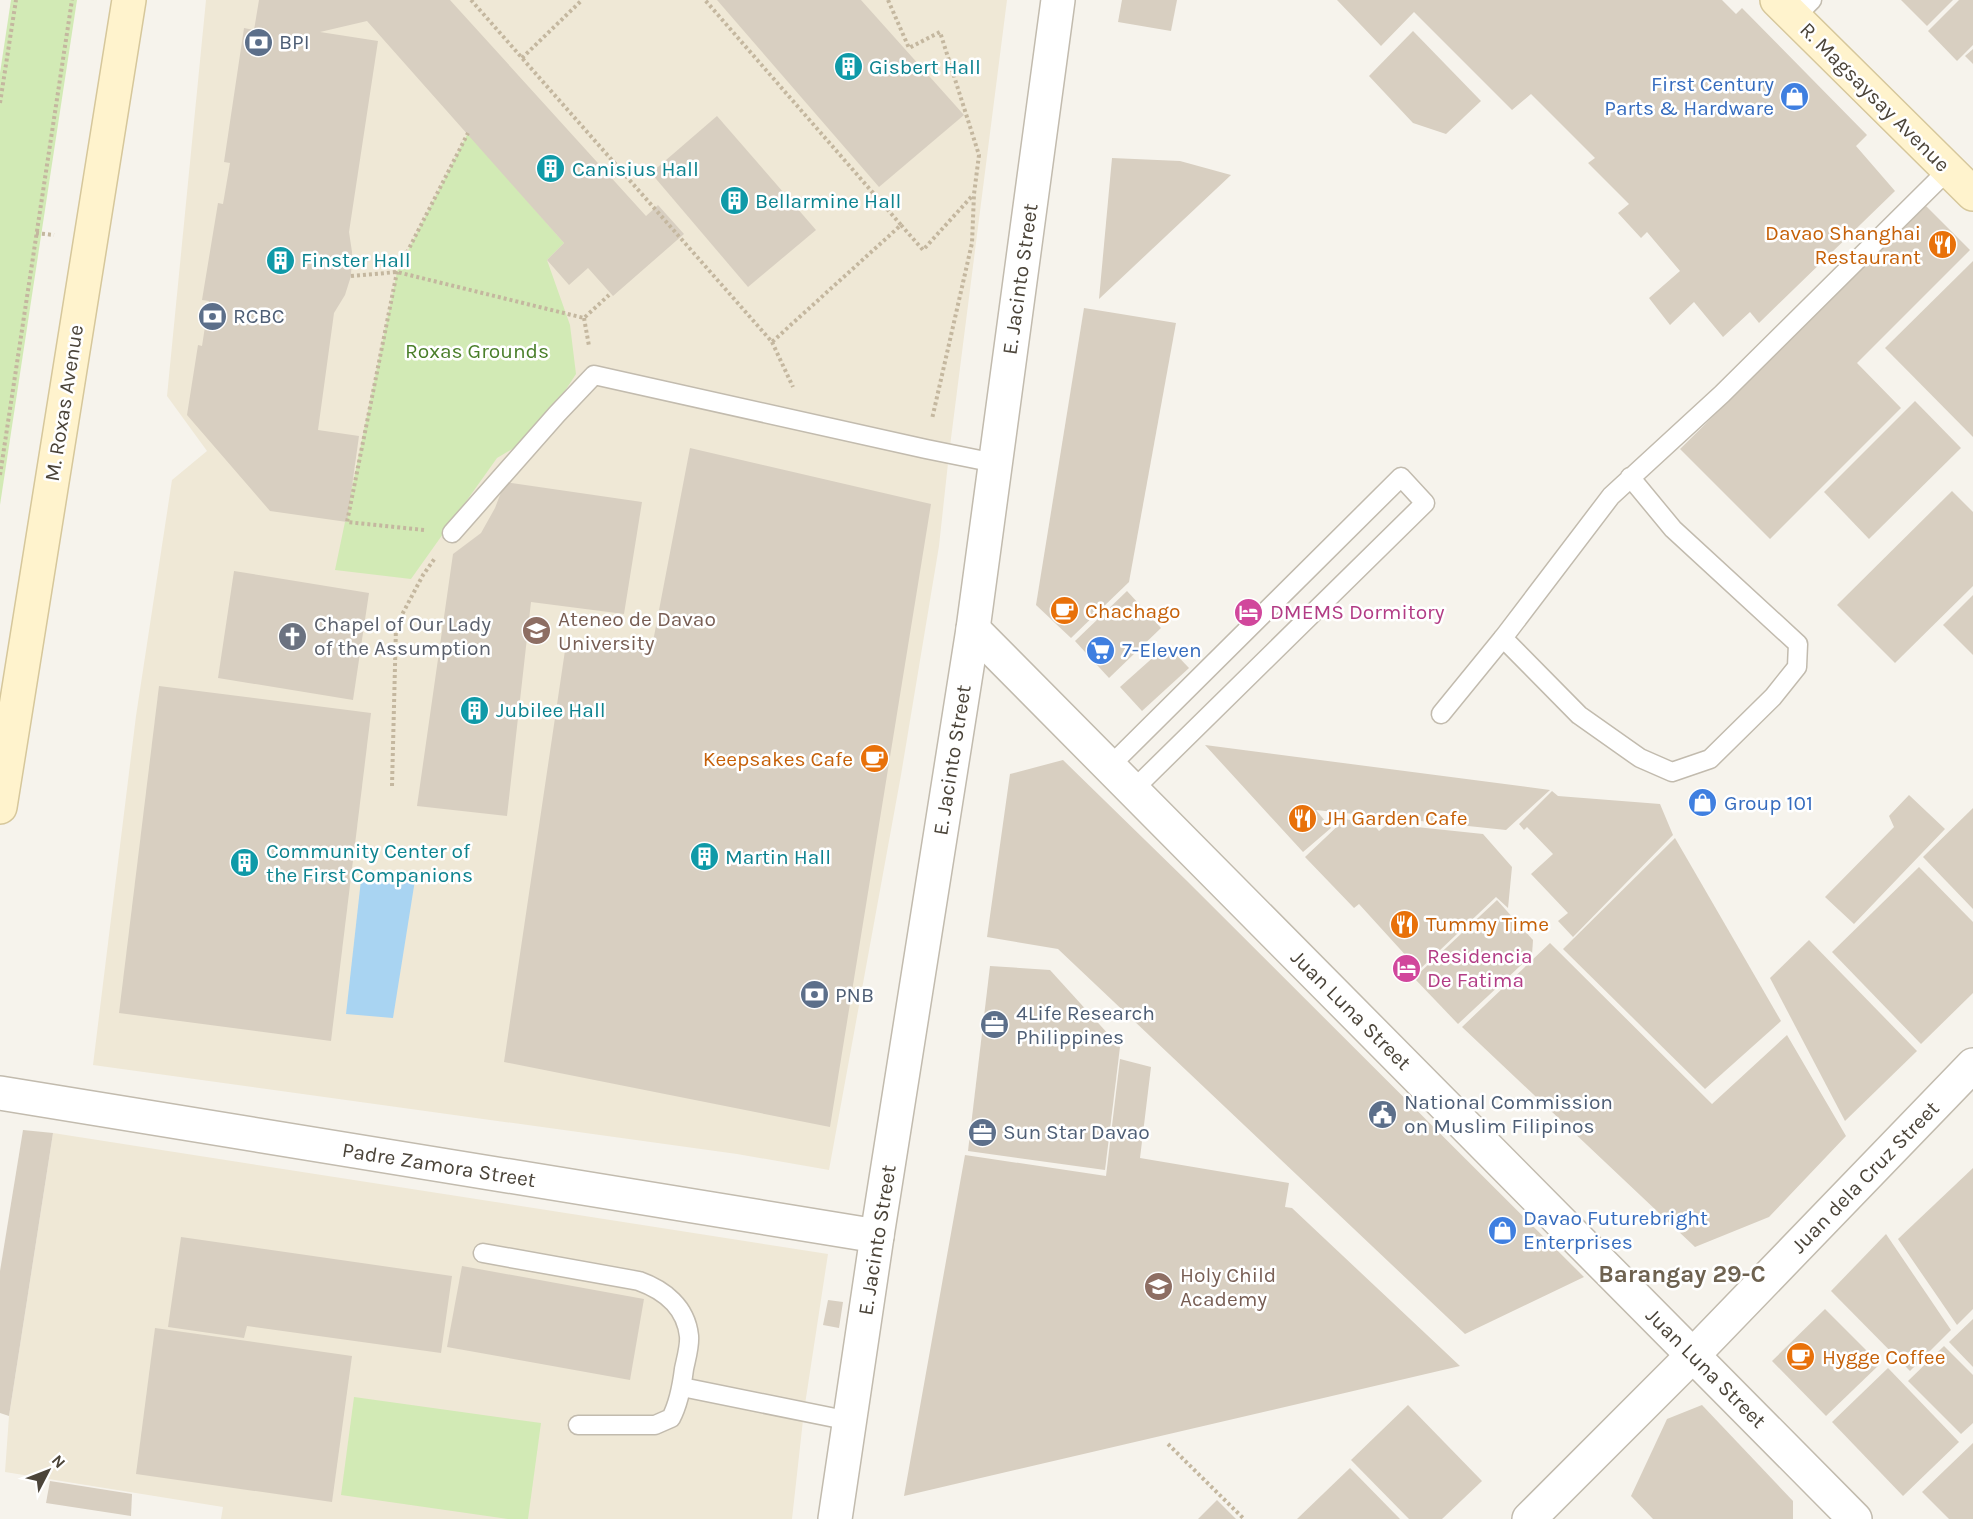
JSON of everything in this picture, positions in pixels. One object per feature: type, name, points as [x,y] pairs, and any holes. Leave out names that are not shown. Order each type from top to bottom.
[{"type":"main road","name":"M. Roxas Avenue","points":[[0,807],[129,0]]},
{"type":"main road","name":"R. Magsaysay Avenue","points":[[1795,6],[1973,194]]},
{"type":"street","name":"E. Jacinto Street","points":[[835,1519],[877,1236],[973,628],[1058,0]]},
{"type":"street","name":"Juan Luna Street","points":[[973,628],[1855,1519]]},
{"type":"street","name":"Juan dela Cruz Street","points":[[1529,1519],[1693,1355],[1973,1065]]},
{"type":"street","name":"Padre Zamora Street","points":[[0,1093],[877,1236]]},
{"type":"lane","points":[[1441,714],[1503,638],[1611,496],[1722,394],[1948,170]]},
{"type":"lane","points":[[452,533],[594,375],[926,450],[995,463]]},
{"type":"lane","points":[[1110,766],[1401,477],[1425,503],[1133,790]]},
{"type":"lane","points":[[1503,638],[1579,715],[1640,758],[1672,772],[1710,759],[1773,697],[1797,667],[1798,644],[1673,529],[1630,477]]},
{"type":"lane","points":[[483,1253],[639,1281],[656,1288],[670,1298],[682,1315],[689,1337],[682,1387],[671,1418],[656,1425],[578,1425]]},
{"type":"lane","points":[[682,1387],[850,1421]]},
{"type":"path","points":[[0,103],[16,0]]},
{"type":"path","points":[[0,475],[72,0]]},
{"type":"path","points":[[471,0],[772,342],[811,424]]},
{"type":"path","points":[[522,58],[582,0]]},
{"type":"path","points":[[705,0],[923,250],[974,194]]},
{"type":"path","points":[[888,0],[909,48],[940,32],[979,154],[974,194],[972,243],[926,450]]},
{"type":"path","points":[[392,786],[396,626],[423,575],[452,533],[347,522],[397,272],[468,133]]},
{"type":"path","points":[[772,342],[901,225]]},
{"type":"path","points":[[351,276],[397,272],[584,318],[609,295]]},
{"type":"path","points":[[1168,1444],[1244,1519]]},
{"type":"shaded area","name":"Ateneo de Davao University","points":[[206,0],[1007,0],[939,546],[901,775],[829,1170],[737,1154],[93,1065],[136,716],[172,480],[207,451],[167,396]]},
{"type":"shaded area","points":[[53,1133],[828,1254],[804,1411],[792,1519],[221,1519],[223,1507],[5,1472],[9,1416]]},
{"type":"green space","points":[[11,0],[77,0],[0,505],[0,73]]},
{"type":"green space","name":"Roxas Grounds","points":[[468,133],[564,243],[547,260],[570,325],[576,374],[536,435],[497,458],[411,579],[335,570],[397,272]]},
{"type":"green space","points":[[354,1397],[541,1423],[528,1519],[508,1519],[341,1495]]},
{"type":"water","points":[[362,871],[415,880],[393,1018],[346,1014]]},
{"type":"building","name":"Finster Hall","points":[[259,0],[450,0],[646,216],[658,205],[684,234],[613,296],[588,268],[569,285],[547,260],[564,243],[367,21],[320,32],[378,41],[349,232],[352,252],[351,276],[345,295],[334,313],[318,430],[359,436],[347,522],[270,511],[187,415],[198,345],[202,346],[209,301],[202,300],[218,203],[223,204],[230,163],[224,162],[244,28],[254,30]]},
{"type":"building","name":"Gisbert Hall","points":[[717,0],[861,0],[964,115],[879,187]]},
{"type":"building","points":[[1122,0],[1177,0],[1171,31],[1118,22]]},
{"type":"building","points":[[1337,0],[1722,0],[1736,14],[1742,8],[1867,135],[1856,146],[1895,191],[1759,323],[1750,312],[1723,337],[1694,302],[1670,325],[1649,298],[1680,271],[1647,232],[1641,238],[1618,213],[1629,204],[1588,163],[1595,158],[1531,94],[1512,110],[1414,12],[1381,46]]},
{"type":"building","points":[[1901,0],[1953,0],[1927,26]]},
{"type":"building","points":[[1959,0],[1973,0],[1973,45],[1957,61],[1928,31]]},
{"type":"building","points":[[1413,31],[1481,101],[1446,134],[1413,123],[1369,76]]},
{"type":"building","points":[[1973,49],[1973,64],[1965,56]]},
{"type":"building","name":"Bellarmine Hall","points":[[717,116],[816,230],[748,287],[651,173]]},
{"type":"building","points":[[1112,158],[1180,161],[1231,175],[1099,299]]},
{"type":"building","points":[[1926,206],[1970,250],[1857,363],[1901,408],[1770,539],[1680,449]]},
{"type":"building","points":[[1973,261],[1973,437],[1885,348]]},
{"type":"building","points":[[1084,308],[1176,323],[1129,582],[1071,638],[1036,605]]},
{"type":"building","points":[[1915,401],[1961,448],[1869,539],[1824,492]]},
{"type":"building","name":"Martin Hall","points":[[690,448],[931,504],[830,1127],[504,1062],[567,637],[651,652]]},
{"type":"building","name":"Jubilee Hall","points":[[505,482],[642,502],[624,614],[531,602],[507,816],[417,806],[453,554],[481,533],[495,508]]},
{"type":"building","points":[[1952,491],[1973,512],[1973,586],[1895,663],[1837,605]]},
{"type":"building","name":"Chapel of Our Lady of the Assumption","points":[[234,571],[369,593],[353,700],[218,678]]},
{"type":"building","points":[[1127,591],[1161,628],[1109,678],[1075,641]]},
{"type":"building","points":[[1973,595],[1973,655],[1943,625]]},
{"type":"building","points":[[1167,645],[1189,668],[1142,711],[1120,687]]},
{"type":"building","name":"Community Center of the First Companions","points":[[159,686],[371,713],[331,1041],[119,1013]]},
{"type":"building","points":[[1205,745],[1550,790],[1506,830],[1316,810],[1331,828],[1303,852]]},
{"type":"building","points":[[1063,760],[1584,1277],[1465,1334],[1058,949],[987,937],[1010,774]]},
{"type":"building","points":[[1552,791],[1558,796],[1660,804],[1673,835],[1573,937],[1558,921],[1568,913],[1531,874],[1553,854],[1527,827],[1524,830],[1519,824]]},
{"type":"building","points":[[1909,795],[1945,829],[1854,924],[1825,897],[1894,827],[1889,816]]},
{"type":"building","points":[[1973,808],[1973,909],[1923,857]]},
{"type":"building","points":[[1345,819],[1373,824],[1379,831],[1388,824],[1483,834],[1512,867],[1508,908],[1496,897],[1419,970],[1359,904],[1354,908],[1305,857]]},
{"type":"building","points":[[1675,838],[1781,1021],[1705,1089],[1563,949]]},
{"type":"building","points":[[1919,867],[1973,922],[1973,993],[1921,1044],[1832,952]]},
{"type":"building","points":[[1497,900],[1533,940],[1532,955],[1458,1024],[1414,978]]},
{"type":"building","points":[[1809,940],[1917,1051],[1845,1121],[1770,978]]},
{"type":"building","points":[[1550,943],[1712,1104],[1787,1035],[1846,1136],[1769,1217],[1695,1247],[1462,1027]]},
{"type":"building","points":[[990,966],[1050,970],[1120,1047],[1105,1170],[968,1151]]},
{"type":"building","name":"Holy Child Academy","points":[[1120,1059],[1151,1067],[1140,1158],[1289,1183],[1285,1207],[1292,1208],[1460,1366],[904,1496],[965,1155],[1106,1176]]},
{"type":"building","points":[[23,1130],[53,1133],[9,1416],[0,1413],[0,1271]]},
{"type":"building","points":[[1973,1168],[1973,1309],[1957,1325],[1898,1239]]},
{"type":"building","points":[[1886,1234],[1951,1330],[1910,1371],[1831,1291]]},
{"type":"building","points":[[181,1237],[452,1276],[441,1353],[247,1326],[244,1338],[168,1327]]},
{"type":"building","points":[[462,1266],[644,1299],[630,1380],[447,1347]]},
{"type":"building","points":[[828,1300],[843,1302],[839,1328],[823,1325]]},
{"type":"building","points":[[1825,1309],[1880,1364],[1826,1416],[1772,1361]]},
{"type":"building","points":[[1973,1319],[1973,1367],[1949,1342]]},
{"type":"building","points":[[155,1328],[352,1356],[332,1502],[136,1474]]},
{"type":"building","points":[[1944,1346],[1973,1375],[1973,1423],[1961,1434],[1908,1381]]},
{"type":"building","points":[[1888,1368],[1959,1442],[1903,1496],[1832,1422]]},
{"type":"building","points":[[1408,1405],[1482,1481],[1442,1519],[1409,1519],[1351,1460]]},
{"type":"building","points":[[1702,1405],[1793,1501],[1793,1519],[1653,1519],[1631,1496],[1667,1419]]},
{"type":"building","points":[[1973,1443],[1973,1519],[1949,1519],[1922,1492]]},
{"type":"building","points":[[1350,1468],[1400,1519],[1297,1519]]},
{"type":"building","points":[[50,1481],[132,1494],[131,1516],[46,1503]]},
{"type":"building","points":[[1217,1500],[1236,1519],[1198,1519]]},
{"type":"place","name":"BPI","points":[[258,42]]},
{"type":"place","name":"Gisbert Hall","points":[[848,67]]},
{"type":"place","name":"First Century Parts & Hardware","points":[[1795,96]]},
{"type":"place","name":"Canisius Hall","points":[[551,169]]},
{"type":"place","name":"Bellarmine Hall","points":[[734,201]]},
{"type":"place","name":"Davao Shanghai Restaurant","points":[[1942,245]]},
{"type":"place","name":"Finster Hall","points":[[280,260]]},
{"type":"place","name":"RCBC","points":[[212,316]]},
{"type":"place","name":"Chachago","points":[[1064,611]]},
{"type":"place","name":"DMEMS Dormitory","points":[[1249,612]]},
{"type":"place","name":"Ateneo de Davao University","points":[[537,631]]},
{"type":"place","name":"Chapel of Our Lady of the Assumption","points":[[293,636]]},
{"type":"place","name":"7-Eleven","points":[[1101,650]]},
{"type":"place","name":"Jubilee Hall","points":[[475,710]]},
{"type":"place","name":"Keepsakes Cafe","points":[[874,759]]},
{"type":"place","name":"Group 101","points":[[1703,803]]},
{"type":"place","name":"JH Garden Cafe","points":[[1303,818]]},
{"type":"place","name":"Martin Hall","points":[[704,857]]},
{"type":"place","name":"Community Center of the First Companions","points":[[245,863]]},
{"type":"place","name":"Tummy Time","points":[[1405,924]]},
{"type":"place","name":"Residencia De Fatima","points":[[1406,968]]},
{"type":"place","name":"PNB","points":[[814,995]]},
{"type":"place","name":"4Life Research Philippines","points":[[995,1025]]},
{"type":"place","name":"National Commission on Muslim Filipinos","points":[[1383,1114]]},
{"type":"place","name":"Sun Star Davao","points":[[982,1132]]},
{"type":"place","name":"Davao Futurebright Enterprises","points":[[1502,1230]]},
{"type":"place","name":"Holy Child Academy","points":[[1159,1287]]},
{"type":"place","name":"Hygge Coffee","points":[[1801,1357]]},
{"type":"district","name":"Barangay 29-C","points":[[1682,1274]]}]
